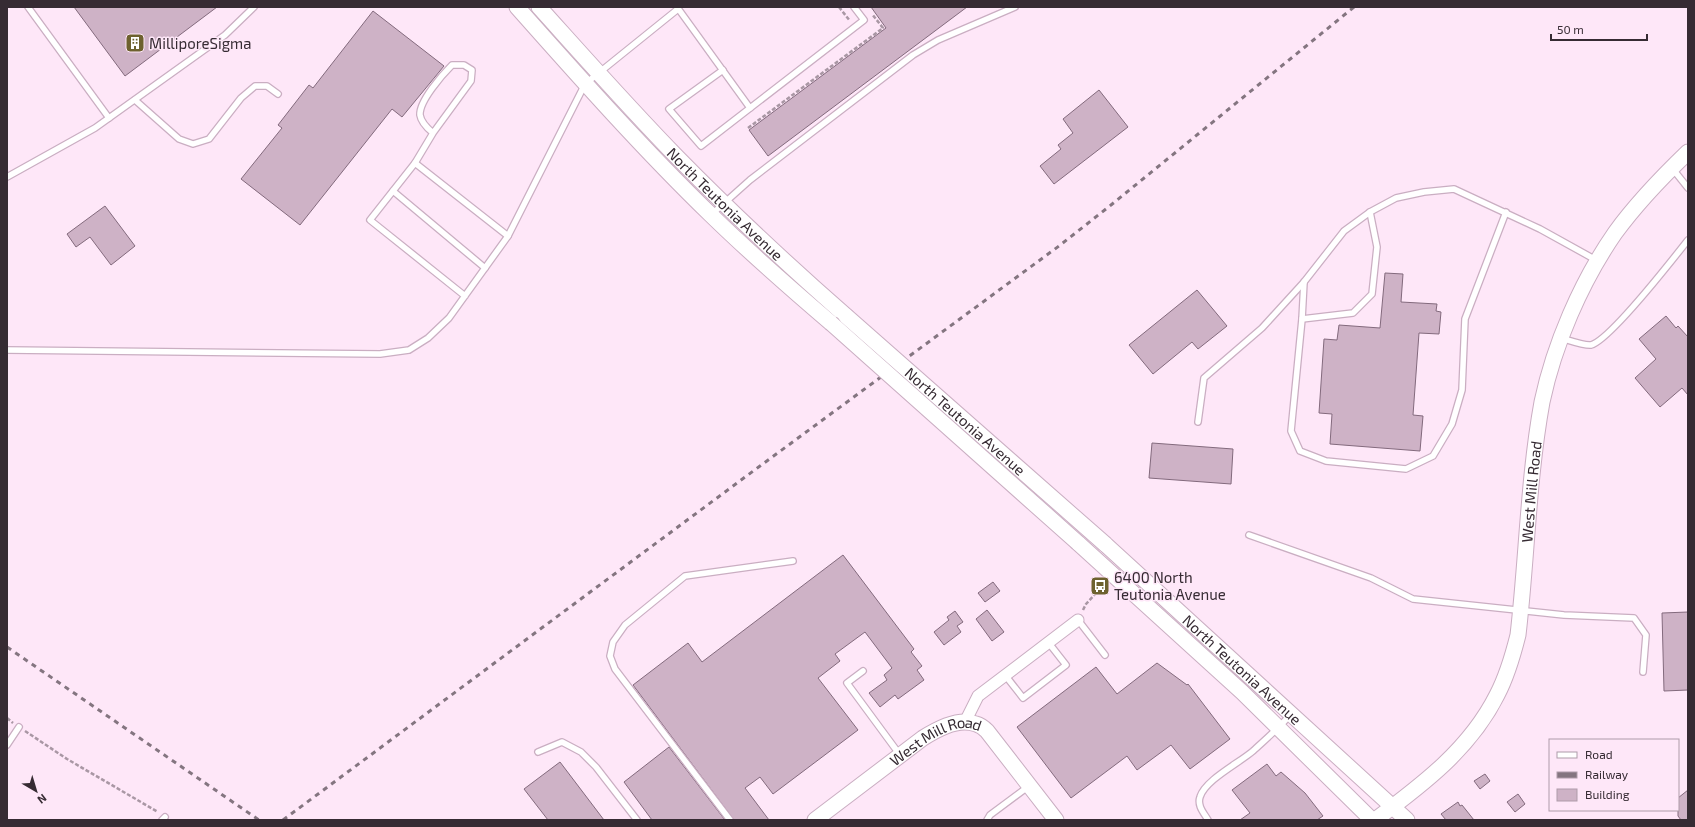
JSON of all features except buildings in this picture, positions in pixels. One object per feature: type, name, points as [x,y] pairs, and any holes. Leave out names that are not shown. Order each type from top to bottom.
[{"type":"main road","name":"North Teutonia Avenue","points":[[517,7],[585,84],[661,165],[711,215],[1078,543],[1242,692],[1373,820]]},
{"type":"main road","name":"North Teutonia Avenue","points":[[539,7],[631,109],[762,241],[1105,544],[1407,820]]},
{"type":"main road","name":"West Mill Road","points":[[1373,820],[1393,807],[1454,755],[1478,727],[1497,695],[1511,662],[1518,635],[1536,442],[1543,401],[1561,338],[1570,316],[1598,261],[1615,234],[1639,203],[1688,152]]},
{"type":"main road","name":"West Mill Road","points":[[818,819],[923,738],[939,728],[965,722],[976,723],[987,731],[1056,820]]},
{"type":"street","points":[[965,722],[978,696],[1078,620]]},
{"type":"lane","points":[[28,7],[109,118]]},
{"type":"lane","points":[[7,177],[95,128],[225,35],[254,7]]},
{"type":"lane","points":[[723,70],[670,109],[701,146],[864,20],[854,7]]},
{"type":"lane","points":[[711,215],[750,180],[914,55],[938,40],[1015,7]]},
{"type":"lane","points":[[7,350],[380,354],[409,350],[428,338],[449,318],[508,236],[585,84],[677,8],[750,108]]},
{"type":"lane","points":[[433,133],[424,125],[420,115],[423,104],[452,65],[464,65],[472,70],[471,81],[433,133],[415,163],[370,220],[465,296]]},
{"type":"lane","points":[[135,100],[179,139],[192,144],[209,139],[241,98],[255,86],[267,86],[278,94]]},
{"type":"lane","points":[[415,163],[508,236]]},
{"type":"lane","points":[[1672,168],[1688,188]]},
{"type":"lane","points":[[1198,422],[1204,378],[1262,328],[1304,282],[1344,231],[1370,212],[1396,198],[1424,192],[1454,189],[1540,229],[1598,261]]},
{"type":"lane","points":[[393,191],[485,268]]},
{"type":"lane","points":[[1302,319],[1353,313],[1372,294],[1377,247],[1370,212]]},
{"type":"lane","points":[[1304,282],[1302,319],[1291,431],[1300,451],[1326,461],[1406,469],[1433,456],[1452,424],[1462,390],[1465,319],[1506,212]]},
{"type":"lane","points":[[1561,338],[1590,345],[1608,334],[1688,240]]},
{"type":"lane","points":[[1249,536],[1371,578],[1413,599],[1564,615],[1634,618],[1646,635],[1643,672]]},
{"type":"lane","points":[[730,820],[615,669],[610,656],[613,642],[625,625],[685,576],[793,561]]},
{"type":"lane","points":[[1078,620],[1105,656]]},
{"type":"lane","points":[[1005,675],[1023,698],[1066,665],[1048,642]]},
{"type":"lane","points":[[864,671],[847,683],[901,755]]},
{"type":"lane","points":[[1208,820],[1200,804],[1200,798],[1203,791],[1217,778],[1252,752],[1279,728],[1291,714]]},
{"type":"lane","points":[[7,744],[19,727]]},
{"type":"lane","points":[[538,752],[562,742],[581,752],[596,767],[637,820]]},
{"type":"lane","points":[[987,820],[990,815],[1030,786]]},
{"type":"path","points":[[839,7],[855,27]]},
{"type":"path","points":[[748,128],[883,28],[871,12]]},
{"type":"path","points":[[1078,620],[1086,604],[1100,589]]},
{"type":"path","points":[[7,718],[67,759],[164,818]]},
{"type":"railway","points":[[283,820],[1059,246],[1354,7]]},
{"type":"railway","points":[[7,647],[259,820]]},
{"type":"place","name":"MilliporeSigma","points":[[135,43]]},
{"type":"place","name":"6400 North Teutonia Avenue","points":[[1100,586]]}]
